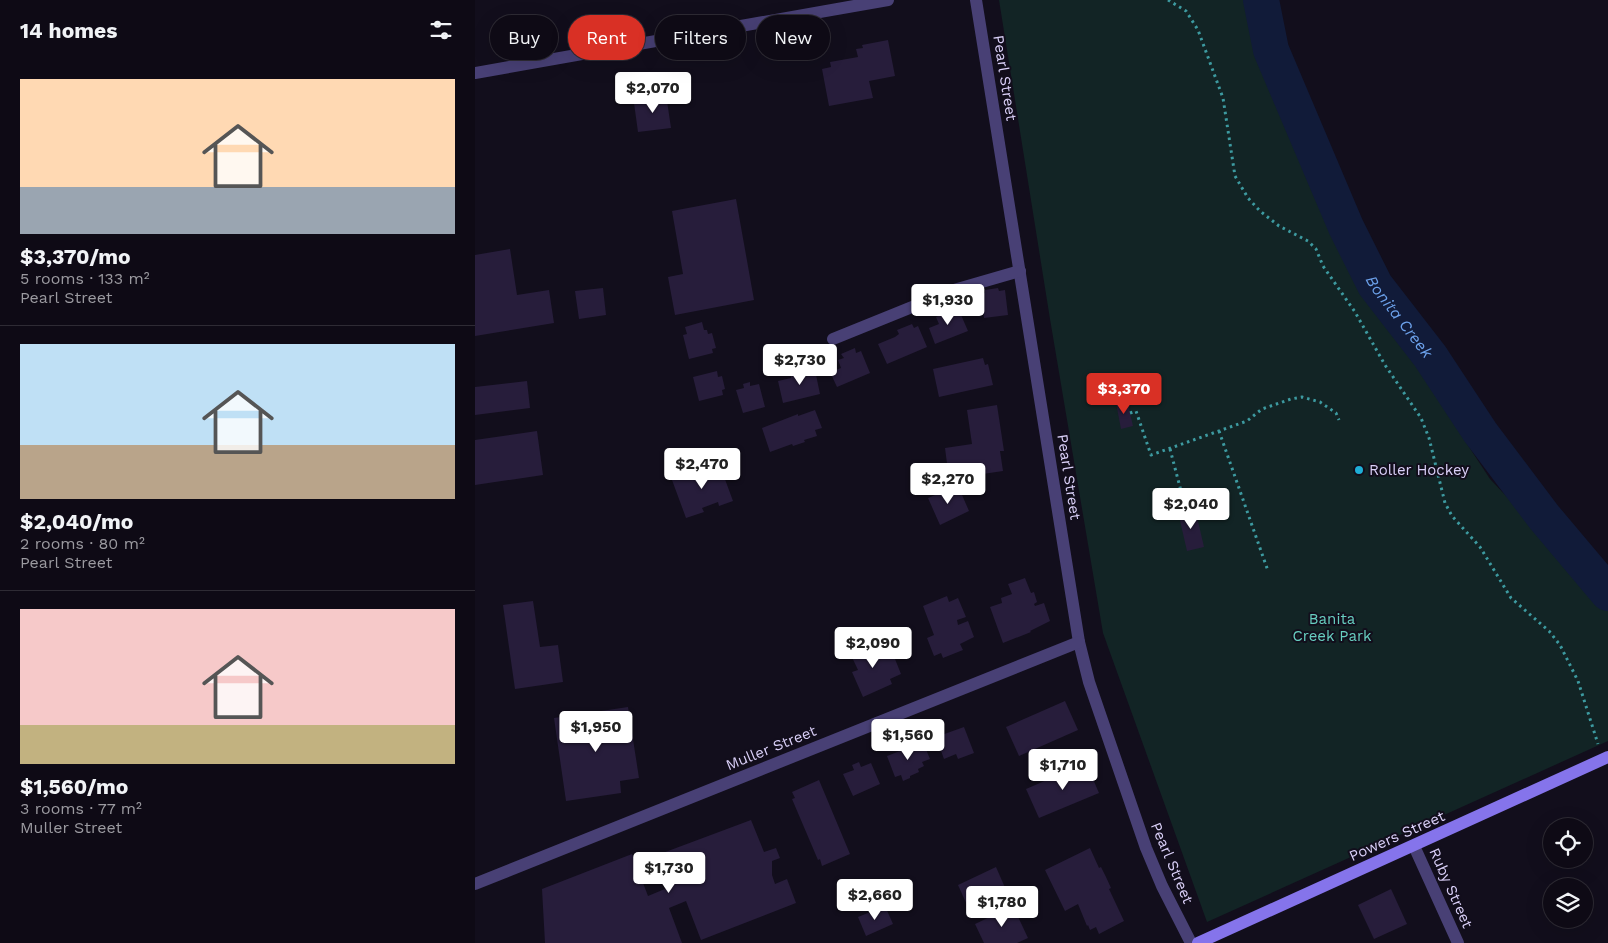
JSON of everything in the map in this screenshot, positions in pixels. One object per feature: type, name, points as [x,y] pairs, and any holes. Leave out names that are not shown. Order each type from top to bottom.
[{"type":"street","points":[[475,73],[889,0]]},
{"type":"street","name":"Pearl Street","points":[[976,0],[1079,642],[1089,682],[1146,848],[1162,886],[1191,943]]},
{"type":"street","points":[[833,339],[954,290],[1020,271]]},
{"type":"street","name":"Muller Street","points":[[475,884],[1079,642]]},
{"type":"street","name":"Powers Street","points":[[1198,943],[1606,758]]},
{"type":"street","name":"Ruby Street","points":[[1414,846],[1458,943]]},
{"type":"path","points":[[1168,0],[1186,12],[1198,30],[1223,98],[1235,176],[1248,198],[1260,211],[1279,226],[1308,241],[1316,249],[1323,266],[1355,312],[1385,365],[1421,418],[1429,438],[1445,503],[1452,516],[1480,547],[1511,598],[1549,631],[1565,654],[1578,682],[1606,758]]},
{"type":"path","points":[[1130,413],[1136,411],[1151,456],[1247,421],[1262,409],[1291,399],[1302,397],[1320,402],[1335,413],[1339,420]]},
{"type":"path","points":[[1219,431],[1268,571]]},
{"type":"path","points":[[1170,449],[1186,510]]},
{"type":"green space","name":"Banita Creek Park","points":[[999,0],[1252,0],[1262,53],[1327,200],[1372,293],[1422,359],[1454,424],[1490,479],[1596,591],[1608,611],[1608,741],[1207,922],[1103,633]]},
{"type":"building","points":[[888,40],[895,76],[869,81],[873,98],[829,106],[822,69],[831,67],[830,62],[858,57],[856,49],[863,48],[862,45]]},
{"type":"building","points":[[666,94],[671,128],[638,132],[634,103],[645,101],[644,97]]},
{"type":"building","points":[[736,199],[754,300],[675,315],[668,277],[683,274],[672,211]]},
{"type":"building","points":[[510,249],[517,295],[549,290],[554,323],[475,336],[475,255]]},
{"type":"building","points":[[603,288],[606,315],[579,319],[575,291]]},
{"type":"building","points":[[998,288],[999,291],[1005,290],[1008,315],[984,318],[981,294],[985,293],[985,290]]},
{"type":"building","points":[[951,307],[953,310],[958,308],[968,331],[935,344],[929,328],[939,324],[936,317],[941,315],[939,312]]},
{"type":"building","points":[[702,322],[704,330],[707,330],[708,334],[712,333],[716,348],[712,349],[713,353],[689,359],[683,335],[687,334],[685,327]]},
{"type":"building","points":[[912,324],[914,328],[918,326],[927,347],[887,364],[878,344],[895,337],[899,334],[897,330]]},
{"type":"building","points":[[855,348],[856,353],[861,351],[870,373],[837,387],[830,372],[841,368],[838,360],[844,358],[841,354]]},
{"type":"building","points":[[983,358],[985,365],[988,364],[993,385],[939,397],[933,369]]},
{"type":"building","points":[[809,367],[810,371],[815,370],[820,394],[783,403],[778,381],[791,378],[791,376],[796,374],[795,371]]},
{"type":"building","points":[[717,371],[718,377],[722,376],[725,389],[722,390],[723,395],[699,401],[693,377]]},
{"type":"building","points":[[527,381],[530,408],[475,415],[475,387]]},
{"type":"building","points":[[750,382],[750,386],[759,384],[765,407],[743,413],[736,390],[744,388],[743,384]]},
{"type":"building","points":[[1127,400],[1133,426],[1121,429],[1116,403]]},
{"type":"building","points":[[997,405],[1004,451],[1000,451],[1003,471],[949,479],[945,448],[972,444],[967,410]]},
{"type":"building","points":[[815,410],[822,428],[815,430],[817,436],[804,440],[805,442],[793,446],[792,444],[770,452],[762,428],[798,414],[798,416]]},
{"type":"building","points":[[537,431],[543,475],[475,485],[475,440]]},
{"type":"building","points":[[719,463],[733,501],[719,506],[718,502],[702,508],[704,512],[686,518],[672,480],[690,473],[690,475],[706,470],[705,468]]},
{"type":"building","points":[[952,488],[953,491],[959,488],[969,511],[940,525],[928,498]]},
{"type":"building","points":[[1195,508],[1204,547],[1187,551],[1178,512]]},
{"type":"building","points":[[1025,578],[1031,593],[1034,592],[1037,602],[1034,604],[1035,606],[1044,603],[1050,621],[1031,632],[1003,643],[990,607],[1002,603],[1001,598],[1012,594],[1008,584]]},
{"type":"building","points":[[947,596],[949,602],[958,598],[966,617],[957,620],[958,625],[968,621],[974,637],[960,644],[963,650],[943,658],[941,653],[934,656],[927,638],[934,635],[923,606]]},
{"type":"building","points":[[533,601],[540,647],[558,645],[563,682],[515,689],[503,605]]},
{"type":"building","points":[[874,641],[881,659],[893,654],[901,674],[890,679],[892,684],[863,697],[852,672],[858,670],[850,653]]},
{"type":"building","points":[[1065,701],[1078,730],[1019,756],[1006,727]]},
{"type":"building","points":[[628,707],[639,778],[620,781],[621,793],[566,801],[554,718]]},
{"type":"building","points":[[964,727],[974,753],[958,759],[956,754],[944,759],[936,737]]},
{"type":"building","points":[[923,742],[930,759],[922,762],[924,766],[918,769],[919,772],[910,776],[910,778],[903,781],[901,775],[895,777],[887,756],[900,751],[898,748],[902,746],[903,750]]},
{"type":"building","points":[[859,762],[861,767],[871,763],[880,784],[853,796],[843,774],[854,770],[852,765]]},
{"type":"building","points":[[1086,763],[1099,793],[1039,818],[1026,789]]},
{"type":"building","points":[[819,780],[850,854],[822,866],[792,799],[795,798],[792,792]]},
{"type":"building","points":[[751,820],[764,852],[776,848],[780,858],[772,861],[772,875],[775,884],[787,879],[796,903],[701,940],[686,901],[669,908],[682,943],[545,943],[542,889],[632,854],[648,896],[672,886],[660,854]]},
{"type":"building","points":[[1090,848],[1099,868],[1101,867],[1106,877],[1111,888],[1109,889],[1124,921],[1099,934],[1096,927],[1090,930],[1087,926],[1078,904],[1065,911],[1045,870]]},
{"type":"building","points":[[996,867],[1010,899],[972,916],[958,885]]},
{"type":"building","points":[[1391,889],[1407,924],[1374,939],[1358,905]]},
{"type":"building","points":[[885,906],[893,924],[866,936],[858,917]]},
{"type":"building","points":[[1013,906],[1028,938],[1017,943],[984,943],[975,924]]},
{"type":"waterway","name":"Bonita Creek","points":[[1261,0],[1271,50],[1346,227],[1375,285],[1430,356],[1480,432],[1544,517],[1608,593]]},
{"type":"place","name":"Roller Hockey","points":[[1359,470]]}]
